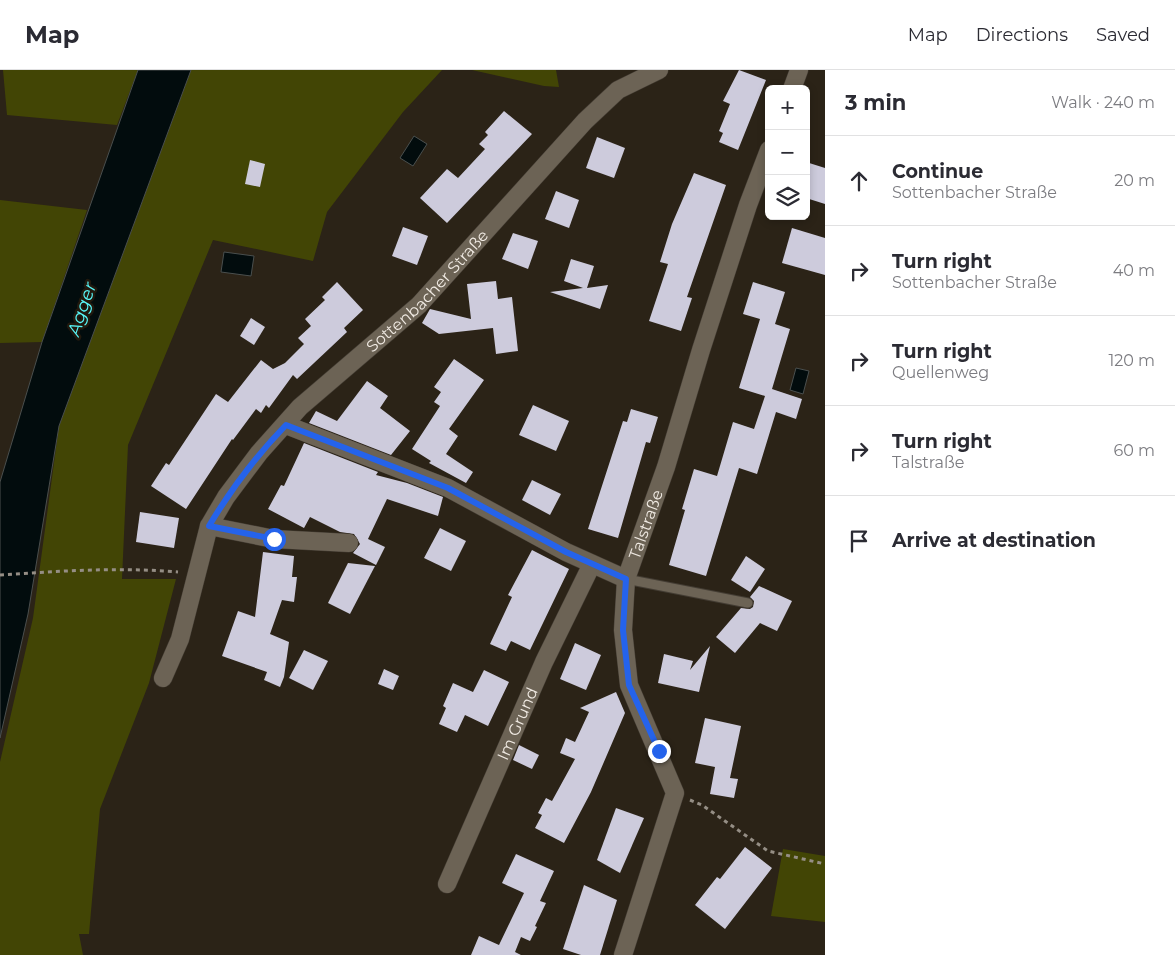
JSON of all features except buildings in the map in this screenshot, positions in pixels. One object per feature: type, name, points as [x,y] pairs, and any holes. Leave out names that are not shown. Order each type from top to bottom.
[{"type":"street","name":"Sottenbacher Straße","points":[[163,678],[180,639],[209,526],[226,497],[259,452],[286,425],[300,407],[419,305],[574,132],[611,96],[618,90],[659,70]]},
{"type":"street","points":[[793,85],[799,70]]},
{"type":"street","name":"Talstraße","points":[[675,793],[629,685],[623,630],[626,579],[666,467],[742,223],[765,161]]},
{"type":"street","points":[[286,425],[448,488],[592,564],[626,579]]},
{"type":"street","points":[[209,526],[274,539],[349,543]]},
{"type":"street","name":"Im Grund","points":[[448,884],[544,662],[592,564]]},
{"type":"street","points":[[623,955],[675,793]]},
{"type":"lane","points":[[626,579],[748,603]]},
{"type":"path","points":[[0,576],[68,571],[156,570],[196,574]]},
{"type":"path","points":[[675,793],[702,805],[768,851],[825,864]]},
{"type":"shaded area","points":[[3,70],[138,70],[117,125],[7,115]]},
{"type":"shaded area","points":[[191,70],[442,70],[403,112],[327,212],[313,261],[213,240],[128,445],[122,579],[176,579],[149,683],[100,809],[89,934],[79,934],[83,955],[0,955],[0,762],[33,618],[59,426]]},
{"type":"shaded area","points":[[472,70],[556,70],[559,87],[544,86]]},
{"type":"shaded area","points":[[0,200],[87,210],[42,342],[0,343]]},
{"type":"shaded area","points":[[783,849],[825,856],[825,922],[771,916]]},
{"type":"water","name":"Agger","points":[[138,70],[191,70],[59,426],[28,614],[0,738],[0,482],[42,342]]},
{"type":"water","points":[[414,136],[427,144],[413,166],[400,158]]},
{"type":"water","points":[[224,252],[254,256],[251,276],[221,272]]},
{"type":"water","points":[[796,368],[809,371],[803,394],[790,390]]},
{"type":"route","points":[[274,539],[209,526],[226,497],[259,452],[286,425],[328,443],[448,488],[566,552],[626,579],[623,630],[629,685],[659,751]]}]
